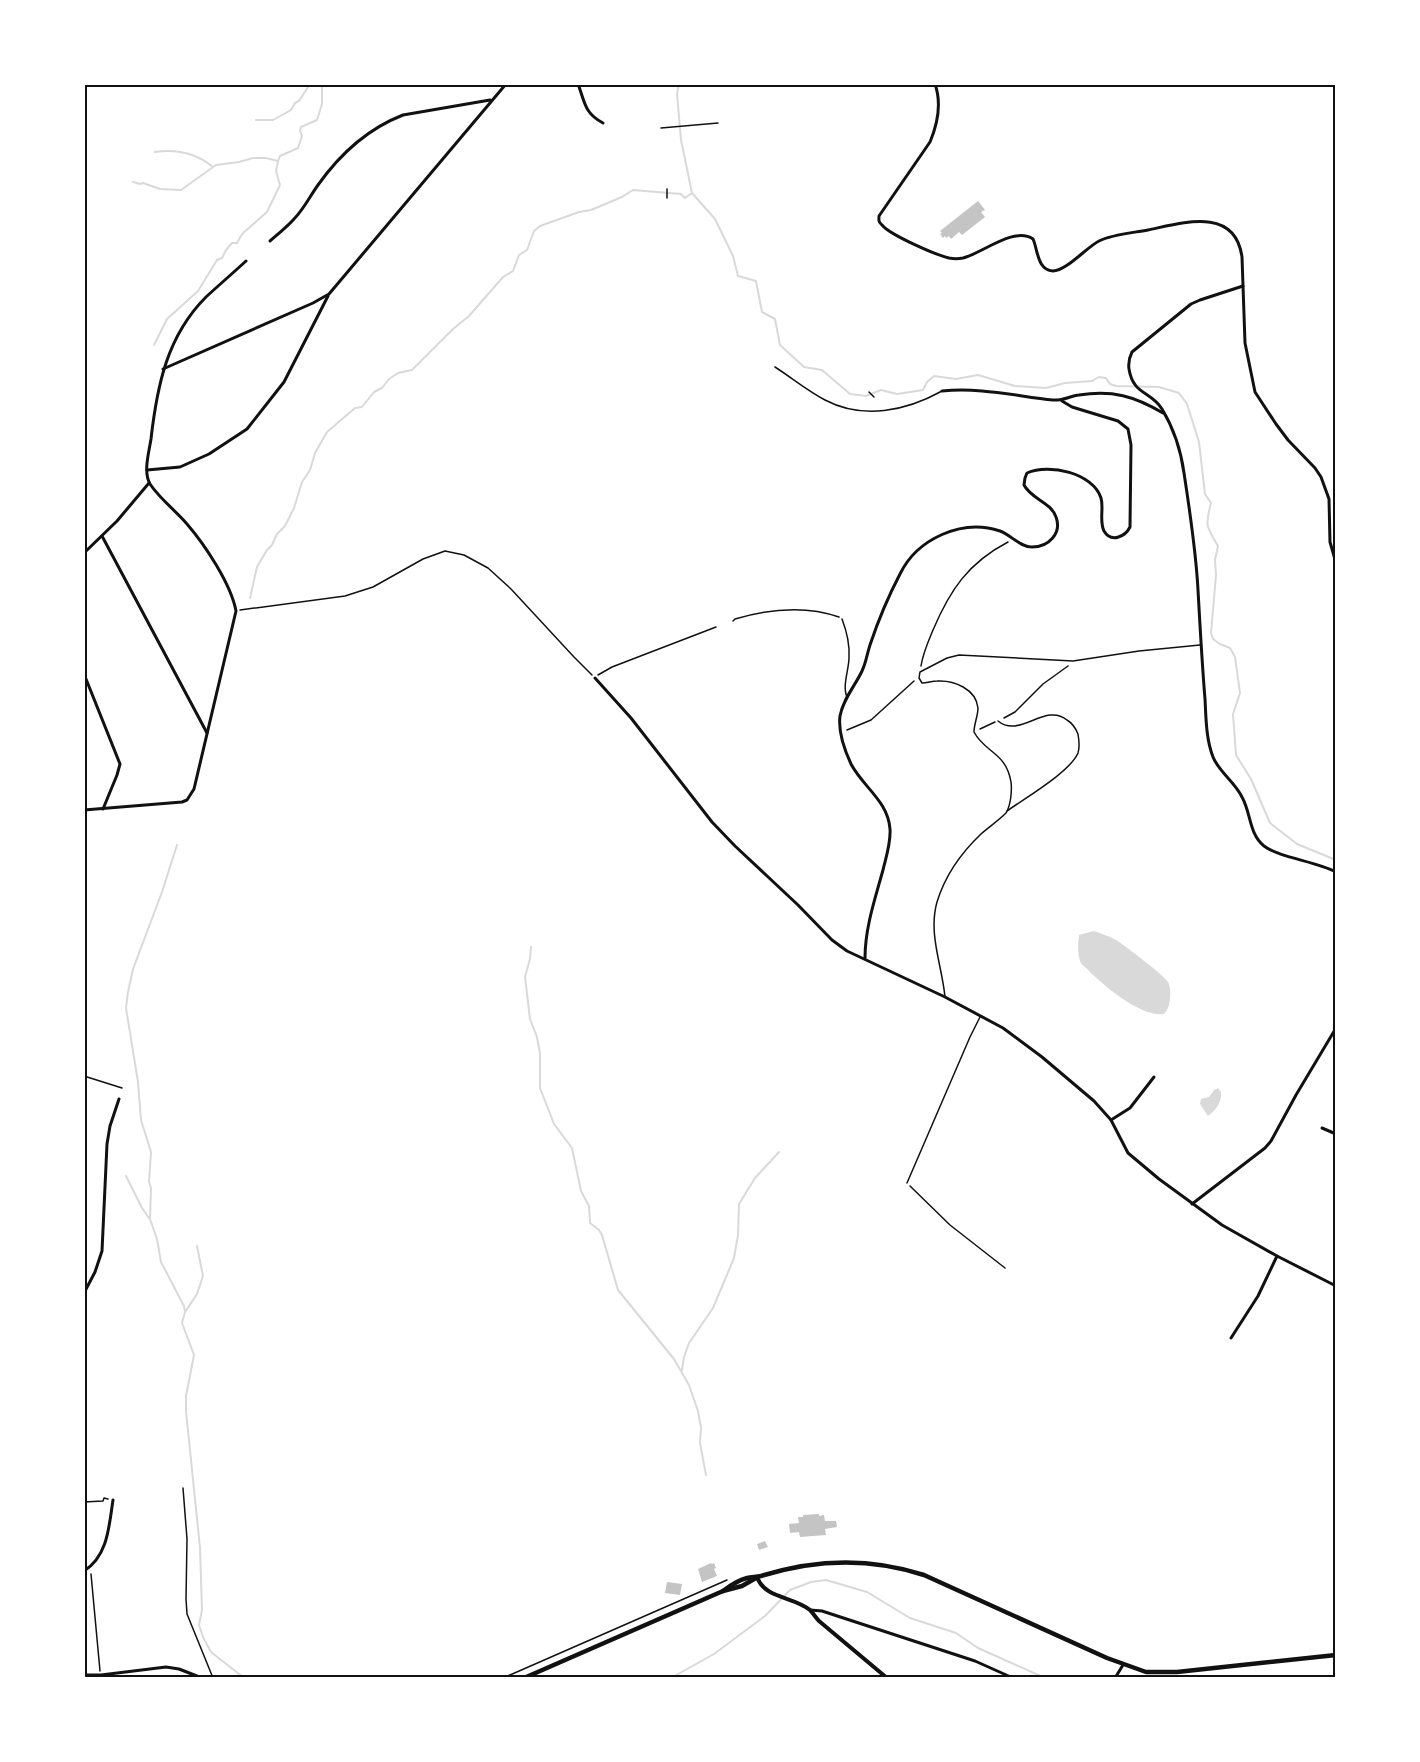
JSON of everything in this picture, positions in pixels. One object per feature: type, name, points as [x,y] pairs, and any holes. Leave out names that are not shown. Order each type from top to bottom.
[{"type":"main road","points":[[723,1591],[740,1580],[797,1566],[825,1563],[871,1564],[902,1568],[934,1579],[1123,1665],[1146,1672],[1169,1673],[1336,1655]]},
{"type":"main road","points":[[524,1678],[723,1591],[749,1583],[757,1577]]},
{"type":"street","points":[[147,470],[180,466],[208,454],[247,429],[284,382],[329,294],[506,84]]},
{"type":"street","points":[[578,84],[583,102],[590,113],[603,123]]},
{"type":"street","points":[[935,84],[939,112],[935,130],[926,149],[881,211],[879,222],[901,238],[954,259],[966,257],[1009,237],[1025,235],[1033,239],[1041,264],[1054,271],[1062,269],[1103,239],[1176,224],[1206,221],[1218,224],[1229,231],[1239,244],[1242,257],[1245,343],[1255,392],[1288,440],[1321,477],[1329,498],[1330,542],[1336,563]]},
{"type":"street","points":[[270,241],[295,219],[319,184],[345,153],[368,133],[403,116],[492,99]]},
{"type":"street","points":[[84,810],[162,805],[187,800],[194,789],[236,611],[234,599],[223,576],[189,526],[150,483],[147,470],[163,369],[174,343],[193,312],[205,298],[246,261]]},
{"type":"street","points":[[1243,286],[1191,304],[1132,352],[1129,359],[1129,370],[1132,382],[1154,400],[1165,414],[1174,433],[1182,460],[1195,543],[1200,645],[1208,737],[1212,756],[1242,796],[1254,834],[1262,844],[1274,851],[1321,865],[1336,872]]},
{"type":"street","points":[[163,369],[329,294]]},
{"type":"street","points":[[865,958],[866,934],[887,850],[890,828],[881,803],[856,773],[842,739],[840,718],[843,705],[863,669],[879,621],[900,574],[916,552],[938,536],[961,529],[998,530],[1029,547],[1048,542],[1056,533],[1054,513],[1026,490],[1024,483],[1027,473],[1044,469],[1071,474],[1086,480],[1094,487],[1101,500],[1102,525],[1107,535],[1116,538],[1122,536],[1130,527],[1131,445],[1128,429],[1118,421],[1072,407],[1062,401],[962,390],[942,391]]},
{"type":"street","points":[[1062,401],[1082,394],[1119,394],[1141,401],[1165,414]]},
{"type":"street","points":[[84,553],[150,483]]},
{"type":"street","points":[[102,536],[207,734]]},
{"type":"street","points":[[84,674],[120,764],[103,809]]},
{"type":"street","points":[[595,678],[631,718],[720,831],[838,946],[945,997],[1003,1028],[1079,1087],[1111,1120],[1128,1153],[1139,1163],[1222,1225],[1336,1286]]},
{"type":"street","points":[[1192,1204],[1271,1141],[1336,1028]]},
{"type":"street","points":[[1111,1120],[1130,1108],[1154,1077]]},
{"type":"street","points":[[84,1293],[95,1272],[104,1243],[107,1144],[119,1098]]},
{"type":"street","points":[[1322,1128],[1336,1134]]},
{"type":"street","points":[[1231,1338],[1258,1296],[1277,1256]]},
{"type":"street","points":[[84,1571],[102,1554],[113,1500]]},
{"type":"street","points":[[757,1577],[762,1587],[770,1592],[793,1600],[810,1610],[819,1621],[887,1678]]},
{"type":"street","points":[[810,1610],[822,1611],[967,1659],[1013,1678]]},
{"type":"street","points":[[1115,1678],[1123,1665]]},
{"type":"street","points":[[84,1674],[101,1675],[166,1668],[202,1678]]},
{"type":"lane","points":[[775,367],[824,400],[840,407],[856,410],[883,412],[893,410],[924,400],[942,391]]},
{"type":"lane","points":[[842,618],[849,647],[844,690],[847,697]]},
{"type":"lane","points":[[1006,812],[1011,781],[1007,768],[999,756],[974,732],[978,707],[976,700],[971,692],[961,686],[941,681],[922,683],[919,678],[920,672],[954,656],[1073,661],[1200,645]]},
{"type":"lane","points":[[945,997],[933,926],[936,904],[948,878],[962,855],[980,835],[1006,812],[1064,771],[1077,755],[1079,740],[1076,729],[1064,717],[1048,715],[1016,726],[1002,724],[998,721]]},
{"type":"lane","points":[[907,1183],[981,1016]]},
{"type":"lane","points":[[183,1488],[187,1539],[187,1614],[213,1678]]},
{"type":"path","points":[[661,128],[718,123]]},
{"type":"path","points":[[666,189],[667,198]]},
{"type":"path","points":[[868,392],[874,397]]},
{"type":"path","points":[[848,730],[871,720],[909,684],[919,678],[926,646],[953,589],[973,566],[1015,540]]},
{"type":"path","points":[[236,611],[272,604],[345,596],[373,587],[423,559],[444,551],[464,555],[488,568],[511,589],[590,673]]},
{"type":"path","points":[[733,621],[759,613],[784,609],[815,611],[842,618]]},
{"type":"path","points":[[595,678],[612,667],[716,627]]},
{"type":"path","points":[[974,732],[1015,712],[1043,684],[1073,661]]},
{"type":"path","points":[[84,1076],[122,1088]]},
{"type":"path","points":[[907,1183],[950,1225],[1005,1268]]},
{"type":"path","points":[[84,1502],[103,1501],[104,1498],[108,1498],[107,1506],[113,1500]]},
{"type":"path","points":[[90,1567],[101,1675]]},
{"type":"path","points":[[502,1678],[733,1577],[738,1575],[740,1580]]},
{"type":"shaded area","points":[[1094,931],[1120,943],[1168,982],[1169,1003],[1164,1014],[1145,1011],[1125,1000],[1082,964],[1078,952],[1079,935]]},
{"type":"shaded area","points":[[1218,1088],[1221,1092],[1219,1102],[1208,1116],[1200,1104],[1201,1099],[1209,1097]]},
{"type":"building","points":[[978,201],[985,210],[981,212],[985,217],[962,235],[959,232],[951,239],[949,236],[943,238],[940,231]]},
{"type":"building","points":[[819,1514],[819,1516],[824,1515],[825,1521],[836,1521],[837,1527],[825,1529],[826,1535],[800,1537],[799,1532],[790,1533],[789,1524],[799,1523],[798,1517]]},
{"type":"building","points":[[765,1541],[768,1547],[759,1550],[757,1544]]},
{"type":"building","points":[[714,1563],[717,1576],[702,1582],[698,1569]]},
{"type":"building","points":[[667,1582],[682,1584],[680,1595],[665,1593]]},
{"type":"waterway","points":[[256,120],[273,120],[291,110],[310,84]]},
{"type":"waterway","points":[[154,345],[167,319],[198,291],[217,260],[222,258],[232,243],[237,243],[242,234],[267,212],[280,185],[276,171],[280,156],[298,148],[302,136],[301,127],[317,120],[322,104],[322,84]]},
{"type":"waterway","points":[[679,84],[677,94],[681,140],[692,193],[715,219],[733,256],[738,276],[756,281],[762,312],[775,319],[780,345],[804,367],[822,370],[850,394],[866,396],[881,390],[897,394],[923,390],[934,376],[956,379],[978,375],[1015,386],[1046,388],[1065,383],[1092,381],[1099,377],[1106,378],[1110,384],[1116,386],[1159,387],[1179,393],[1187,404],[1199,442],[1205,494],[1211,503],[1208,526],[1218,546],[1215,560],[1216,575],[1211,633],[1213,639],[1230,648],[1235,657],[1240,693],[1233,714],[1236,755],[1251,779],[1270,823],[1297,844],[1336,860]]},
{"type":"waterway","points":[[155,152],[186,153],[200,158],[213,167]]},
{"type":"waterway","points":[[133,182],[160,189],[181,190],[216,165],[253,158],[278,161]]},
{"type":"waterway","points":[[250,598],[257,567],[277,534],[285,526],[294,508],[302,482],[327,432],[355,408],[362,407],[389,379],[398,373],[412,370],[469,316],[503,277],[513,271],[519,255],[527,250],[534,231],[540,226],[591,210],[633,190],[681,194],[685,198],[692,193]]},
{"type":"waterway","points":[[177,845],[133,969],[126,1008],[138,1082],[141,1120],[151,1152],[150,1219],[157,1239],[161,1262],[184,1306],[182,1323],[194,1355],[186,1396],[186,1411],[200,1548],[202,1610],[199,1625],[211,1652],[244,1678]]},
{"type":"waterway","points":[[531,947],[525,977],[530,1019],[540,1054],[540,1088],[554,1124],[572,1148],[581,1191],[589,1206],[590,1223],[602,1235],[618,1290],[674,1359],[689,1385],[698,1411],[701,1428],[700,1443],[706,1475]]},
{"type":"waterway","points":[[682,1370],[689,1343],[713,1308],[734,1258],[738,1235],[739,1204],[755,1178],[779,1152]]},
{"type":"waterway","points":[[126,1176],[149,1218]]},
{"type":"waterway","points":[[185,1312],[197,1294],[203,1276],[197,1246]]},
{"type":"waterway","points":[[671,1678],[714,1654],[765,1616],[790,1590],[811,1582],[826,1580],[867,1592],[910,1618],[956,1633],[978,1648],[1045,1678]]}]
